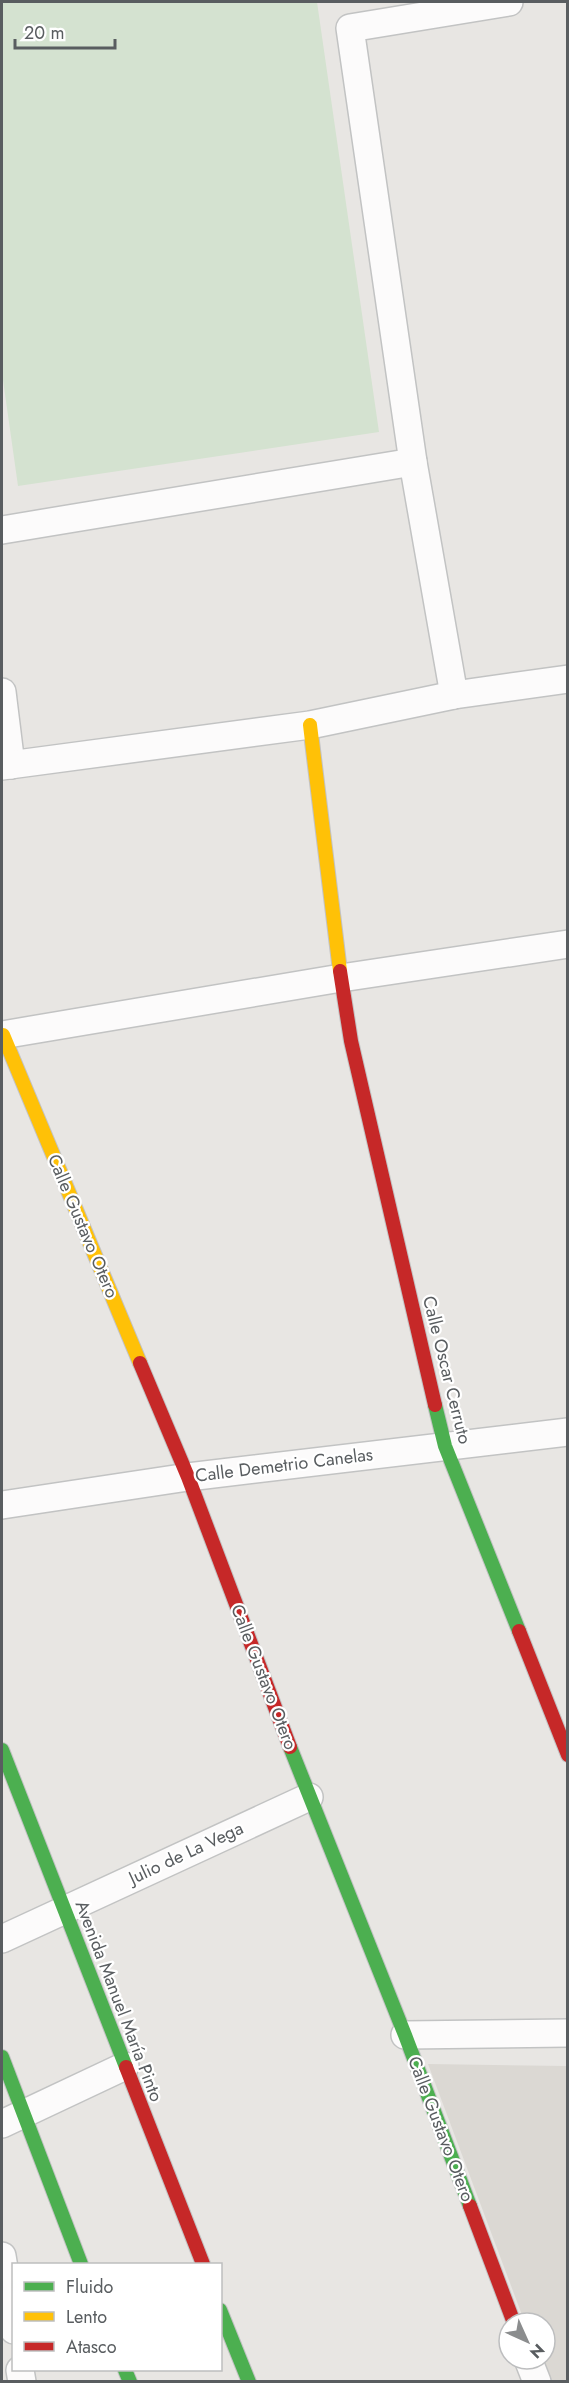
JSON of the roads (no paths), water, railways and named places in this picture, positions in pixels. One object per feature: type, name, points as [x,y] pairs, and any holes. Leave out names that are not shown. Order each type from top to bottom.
[{"type":"street","points":[[454,695],[413,462],[350,28],[509,2]]},
{"type":"street","points":[[2,530],[413,462]]},
{"type":"street","points":[[2,692],[6,766],[310,724],[454,695],[567,679]]},
{"type":"street","name":"Calle Oscar Cerruto","points":[[310,724],[341,978],[351,1041],[445,1446],[567,1755]]},
{"type":"street","points":[[2,1035],[341,978],[567,944]]},
{"type":"street","name":"Calle Gustavo Otero","points":[[2,1035],[188,1477],[309,1797],[405,2035],[509,2311]]},
{"type":"street","name":"Calle Demetrio Canelas","points":[[2,1505],[188,1477],[567,1432]]},
{"type":"street","name":"Avenida Manuel María Pinto","points":[[2,1750],[202,2263]]},
{"type":"street","name":"Julio de La Vega","points":[[2,1939],[309,1797]]},
{"type":"street","points":[[405,2035],[567,2033]]},
{"type":"street","points":[[2,2058],[12,2119],[80,2263]]},
{"type":"street","points":[[12,2119],[125,2066]]},
{"type":"street","points":[[2,2256],[12,2318]]},
{"type":"street","points":[[222,2315],[249,2382]]}]
